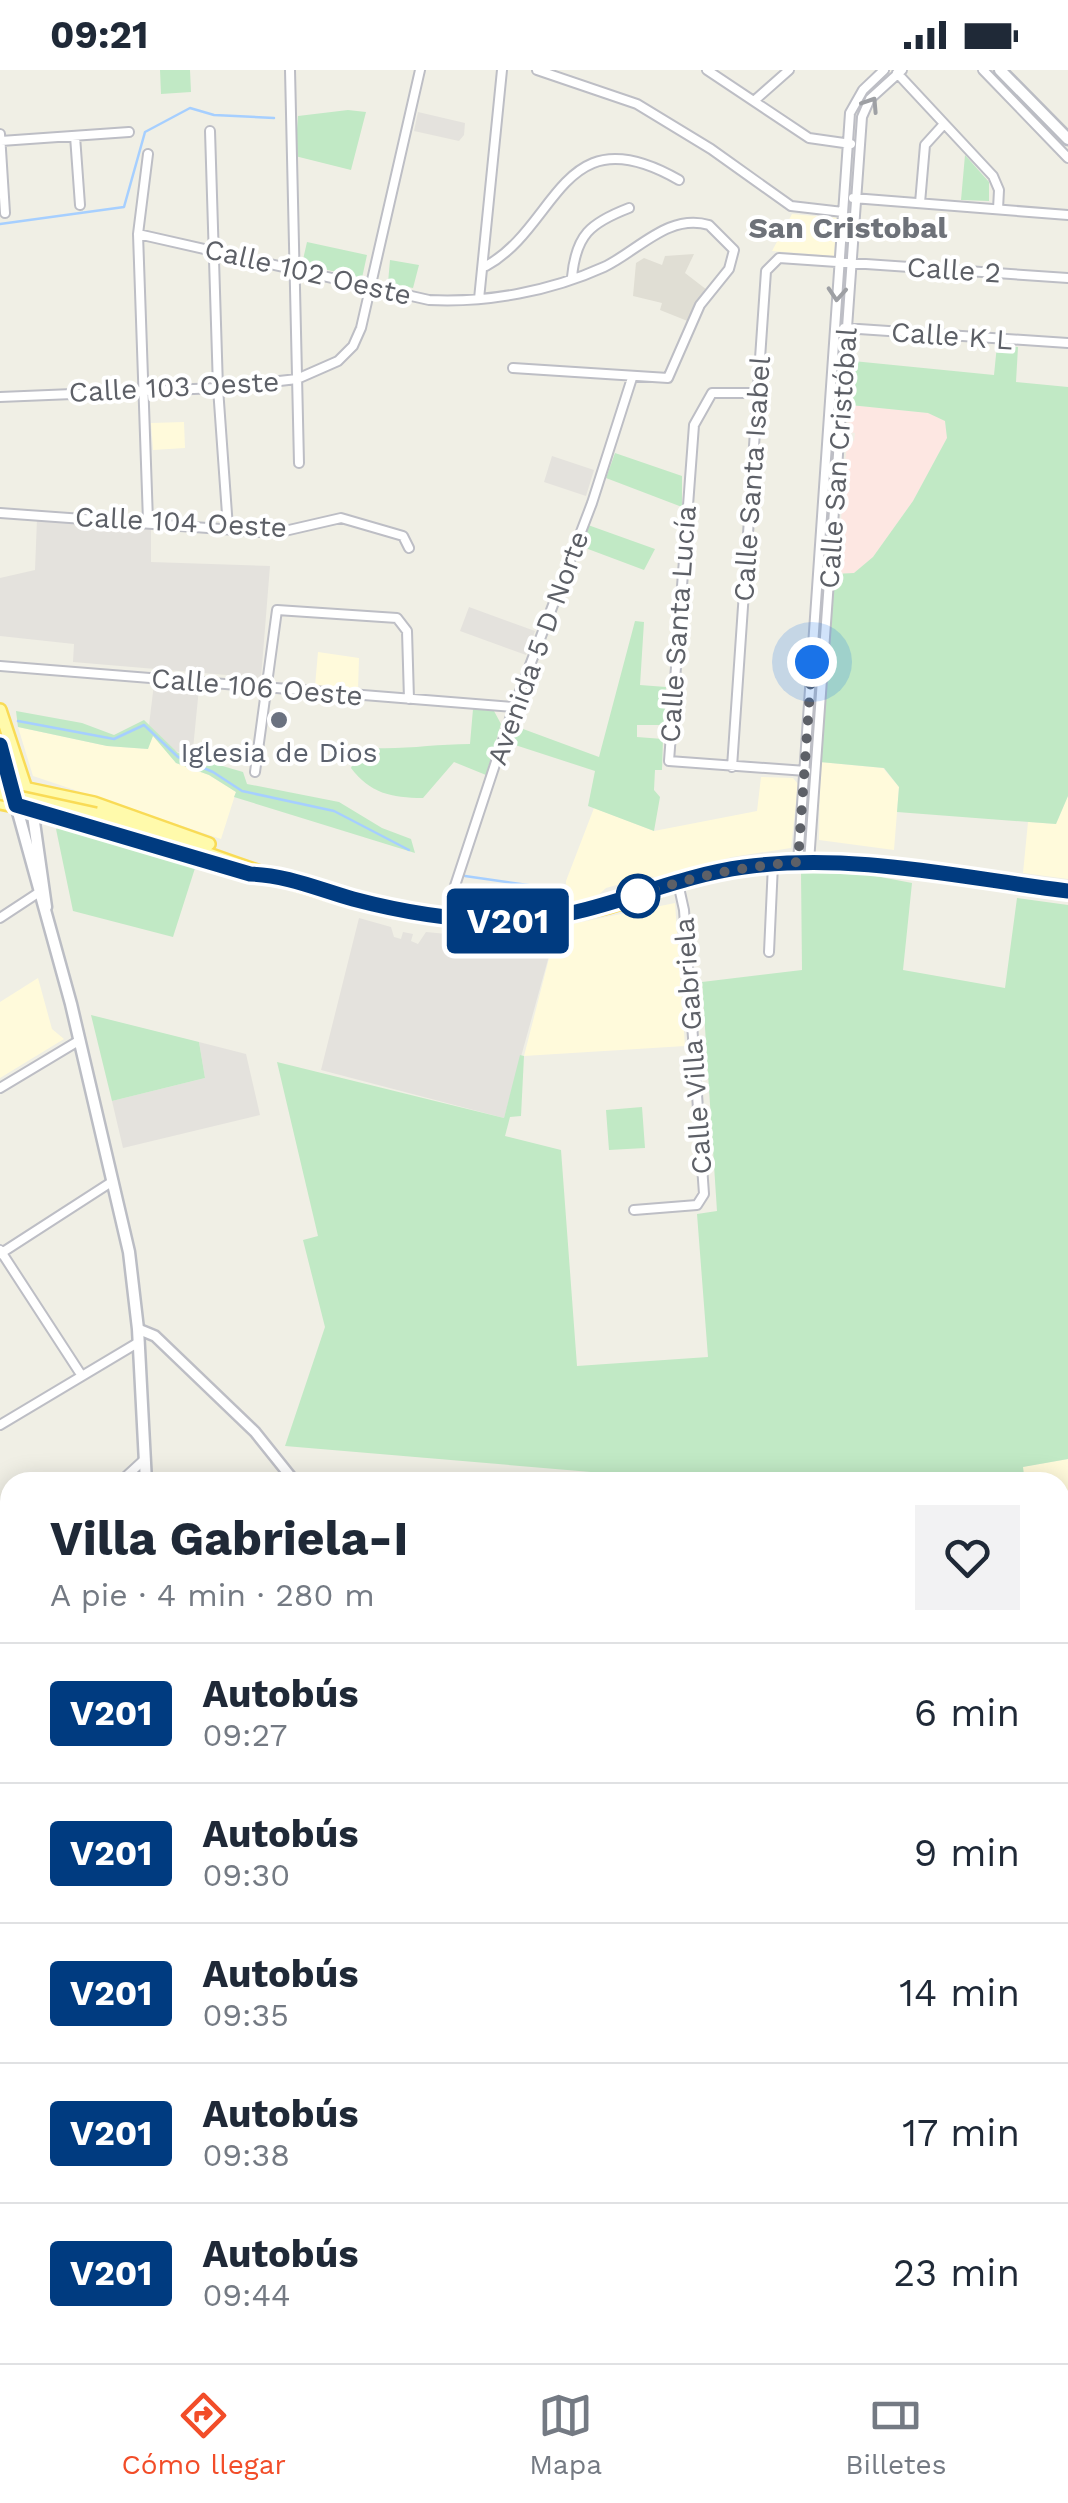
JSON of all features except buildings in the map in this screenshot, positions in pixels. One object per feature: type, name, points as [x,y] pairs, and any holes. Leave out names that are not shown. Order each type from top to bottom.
[{"type":"main road","points":[[1000,70],[1068,139]]},
{"type":"main road","points":[[0,710],[32,808],[48,894],[46,908]]},
{"type":"main road","points":[[0,746],[3,787],[16,805],[38,893],[46,908],[129,1252],[138,1329],[146,1472]]},
{"type":"main road","points":[[3,787],[25,786],[94,803],[254,860],[276,874]]},
{"type":"main road","points":[[3,787],[352,898],[444,918],[557,917],[607,907],[678,881],[804,862],[1068,891]]},
{"type":"main road","points":[[0,803],[32,808],[250,874],[276,874]]},
{"type":"street","points":[[290,70],[291,269],[299,463]]},
{"type":"street","name":"Calle 103 Oeste","points":[[0,397],[218,388],[297,380],[318,374],[354,346],[420,70]]},
{"type":"street","points":[[480,299],[502,70]]},
{"type":"street","points":[[537,70],[637,104],[711,149],[791,206],[843,212]]},
{"type":"street","points":[[707,70],[808,138],[860,144]]},
{"type":"street","points":[[756,100],[789,70]]},
{"type":"street","name":"Calle San Cristóbal","points":[[804,862],[804,772],[848,144],[854,101],[884,70]]},
{"type":"street","points":[[984,70],[1068,158]]},
{"type":"street","points":[[898,71],[993,176],[1000,190],[998,209]]},
{"type":"street","name":"Calle San Cristóbal","points":[[804,862],[815,772],[860,144],[865,107],[898,71]]},
{"type":"street","points":[[920,203],[925,145],[944,124]]},
{"type":"street","points":[[210,131],[218,388],[228,528]]},
{"type":"street","points":[[0,142],[129,132]]},
{"type":"street","points":[[0,134],[5,213]]},
{"type":"street","points":[[76,136],[80,205]]},
{"type":"street","points":[[148,154],[138,234],[148,520]]},
{"type":"street","points":[[486,266],[507,249],[567,178],[589,166],[636,162],[679,180]]},
{"type":"street","points":[[844,198],[1068,215]]},
{"type":"street","points":[[572,277],[575,249],[583,234],[593,222],[629,208]]},
{"type":"street","name":"Calle 102 Oeste","points":[[138,234],[429,300],[518,294],[605,266],[649,236],[678,226],[709,225],[734,250],[728,269],[700,305],[672,374],[664,379],[632,378]]},
{"type":"street","name":"Calle Santa Isabel","points":[[732,768],[766,271],[770,262],[779,258],[840,262]]},
{"type":"street","name":"Calle 2","points":[[840,262],[1068,278]]},
{"type":"street","name":"Calle K L","points":[[835,327],[1068,343]]},
{"type":"street","points":[[514,368],[632,378]]},
{"type":"street","name":"Avenida 5 D Norte","points":[[444,918],[514,707],[592,504],[632,378]]},
{"type":"street","name":"Calle Santa Lucía","points":[[759,393],[712,392],[694,425],[669,761],[815,772]]},
{"type":"street","name":"Calle 104 Oeste","points":[[0,512],[289,532],[341,518],[402,536],[409,548]]},
{"type":"street","points":[[255,772],[274,614],[282,608],[397,618],[408,631],[409,699]]},
{"type":"street","name":"Calle 106 Oeste","points":[[0,666],[514,707]]},
{"type":"street","points":[[769,952],[773,864]]},
{"type":"street","name":"Calle Villa Gabriela","points":[[634,1210],[696,1205],[704,1194],[684,910],[678,881]]},
{"type":"street","points":[[0,918],[38,893]]},
{"type":"street","points":[[0,1088],[80,1040]]},
{"type":"street","points":[[80,1373],[1,1252],[114,1181]]},
{"type":"street","points":[[138,1329],[155,1336],[255,1432],[287,1472]]},
{"type":"street","points":[[0,1425],[80,1373],[138,1342]]},
{"type":"street","points":[[131,1472],[145,1459]]},
{"type":"shaded area","points":[[418,112],[465,123],[464,135],[459,141],[414,131]]},
{"type":"shaded area","points":[[792,214],[837,218],[834,256],[772,251]]},
{"type":"shaded area","points":[[694,254],[685,273],[707,290],[690,322],[660,310],[662,303],[633,296],[636,263],[644,258],[662,265],[665,256]]},
{"type":"shaded area","points":[[850,405],[928,413],[945,421],[947,438],[913,501],[873,557],[854,573],[837,574],[847,441],[854,441],[855,433],[848,432]]},
{"type":"shaded area","points":[[184,422],[185,448],[153,450],[151,423]]},
{"type":"shaded area","points":[[552,456],[594,470],[586,496],[544,482]]},
{"type":"shaded area","points":[[37,519],[151,527],[151,562],[270,566],[261,678],[73,662],[74,644],[0,636],[0,578],[35,570]]},
{"type":"shaded area","points":[[469,607],[535,631],[526,655],[460,631]]},
{"type":"shaded area","points":[[318,652],[359,658],[358,690],[315,686]]},
{"type":"shaded area","points":[[154,684],[199,688],[192,759],[174,750],[149,725]]},
{"type":"shaded area","points":[[18,727],[107,746],[147,749],[153,735],[176,763],[209,775],[236,792],[221,839],[33,776]]},
{"type":"shaded area","points":[[820,762],[883,768],[899,787],[894,850],[819,840]]},
{"type":"shaded area","points":[[761,777],[793,778],[798,784],[791,848],[732,857],[659,878],[649,876],[606,888],[595,898],[566,904],[566,881],[594,808],[654,831],[757,811]]},
{"type":"shaded area","points":[[1068,796],[1068,879],[1023,873],[1028,822],[1056,824]]},
{"type":"shaded area","points":[[675,903],[685,1046],[524,1056],[557,927]]},
{"type":"shaded area","points":[[359,918],[391,927],[394,937],[401,939],[403,932],[413,934],[411,941],[418,944],[426,932],[521,941],[543,937],[557,927],[504,1118],[321,1070]]},
{"type":"shaded area","points":[[38,978],[52,1029],[64,1039],[0,1078],[0,1002]]},
{"type":"shaded area","points":[[199,1042],[246,1054],[260,1115],[123,1148],[112,1101],[205,1078]]},
{"type":"shaded area","points":[[1068,1459],[1068,1472],[1023,1472],[1022,1467]]},
{"type":"green space","points":[[160,70],[190,70],[191,92],[161,94]]},
{"type":"green space","points":[[348,110],[366,112],[351,170],[295,156],[298,116]]},
{"type":"green space","points":[[965,155],[989,182],[989,201],[961,200]]},
{"type":"green space","points":[[307,242],[367,255],[362,278],[302,264]]},
{"type":"green space","points":[[390,260],[419,265],[413,288],[388,283]]},
{"type":"green space","points":[[997,345],[1018,347],[1016,382],[1068,387],[1068,796],[1056,824],[897,812],[899,787],[884,768],[820,762],[834,574],[854,573],[873,557],[913,501],[947,438],[945,421],[928,413],[850,405],[853,361],[994,375]]},
{"type":"green space","points":[[615,453],[682,476],[682,507],[606,478]]},
{"type":"green space","points":[[588,525],[655,549],[644,570],[580,546]]},
{"type":"green space","points":[[635,621],[644,622],[640,685],[666,687],[664,725],[637,725],[637,737],[663,739],[662,770],[655,770],[654,790],[660,797],[654,831],[588,806],[595,771],[509,743],[515,726],[599,757]]},
{"type":"green space","points":[[473,709],[494,711],[501,724],[486,775],[454,762],[423,798],[411,798],[374,788],[351,768],[360,747],[470,744]]},
{"type":"green space","points":[[16,711],[82,723],[114,735],[144,720],[178,753],[243,772],[247,784],[339,802],[382,828],[411,839],[415,853],[234,797],[236,792],[209,775],[176,763],[153,736],[148,749],[107,746],[18,727]]},
{"type":"green space","points":[[64,822],[196,865],[173,937],[73,911],[56,829]]},
{"type":"green space","points":[[801,872],[870,875],[912,883],[903,970],[1005,988],[1017,898],[1068,905],[1068,1459],[1023,1467],[1024,1472],[591,1472],[285,1446],[325,1327],[303,1240],[318,1236],[277,1062],[504,1118],[520,1055],[524,1056],[521,1116],[510,1117],[505,1136],[561,1150],[577,1366],[708,1357],[697,1214],[717,1211],[702,982],[802,970]]},
{"type":"green space","points":[[91,1015],[199,1042],[205,1078],[112,1101]]},
{"type":"green space","points":[[642,1107],[645,1148],[609,1150],[606,1110]]},
{"type":"waterway","points":[[0,224],[124,207],[145,132],[190,108],[214,115],[274,118]]},
{"type":"waterway","points":[[18,721],[114,739],[144,725],[178,757],[213,772],[242,791],[334,811],[409,850]]},
{"type":"waterway","points":[[465,876],[535,886]]},
{"type":"bus line","name":"V201","points":[[0,745],[16,805],[70,817],[250,874],[276,874],[352,898],[444,918],[506,921],[557,917],[607,907],[678,881],[743,867],[798,862],[848,863],[1068,891]]},
{"type":"place","name":"Iglesia de Dios","points":[[279,720]]},
{"type":"district","name":"San Cristobal","points":[[848,227]]},
{"type":"route","points":[[638,896],[678,881],[743,867],[798,862],[812,662]]}]
